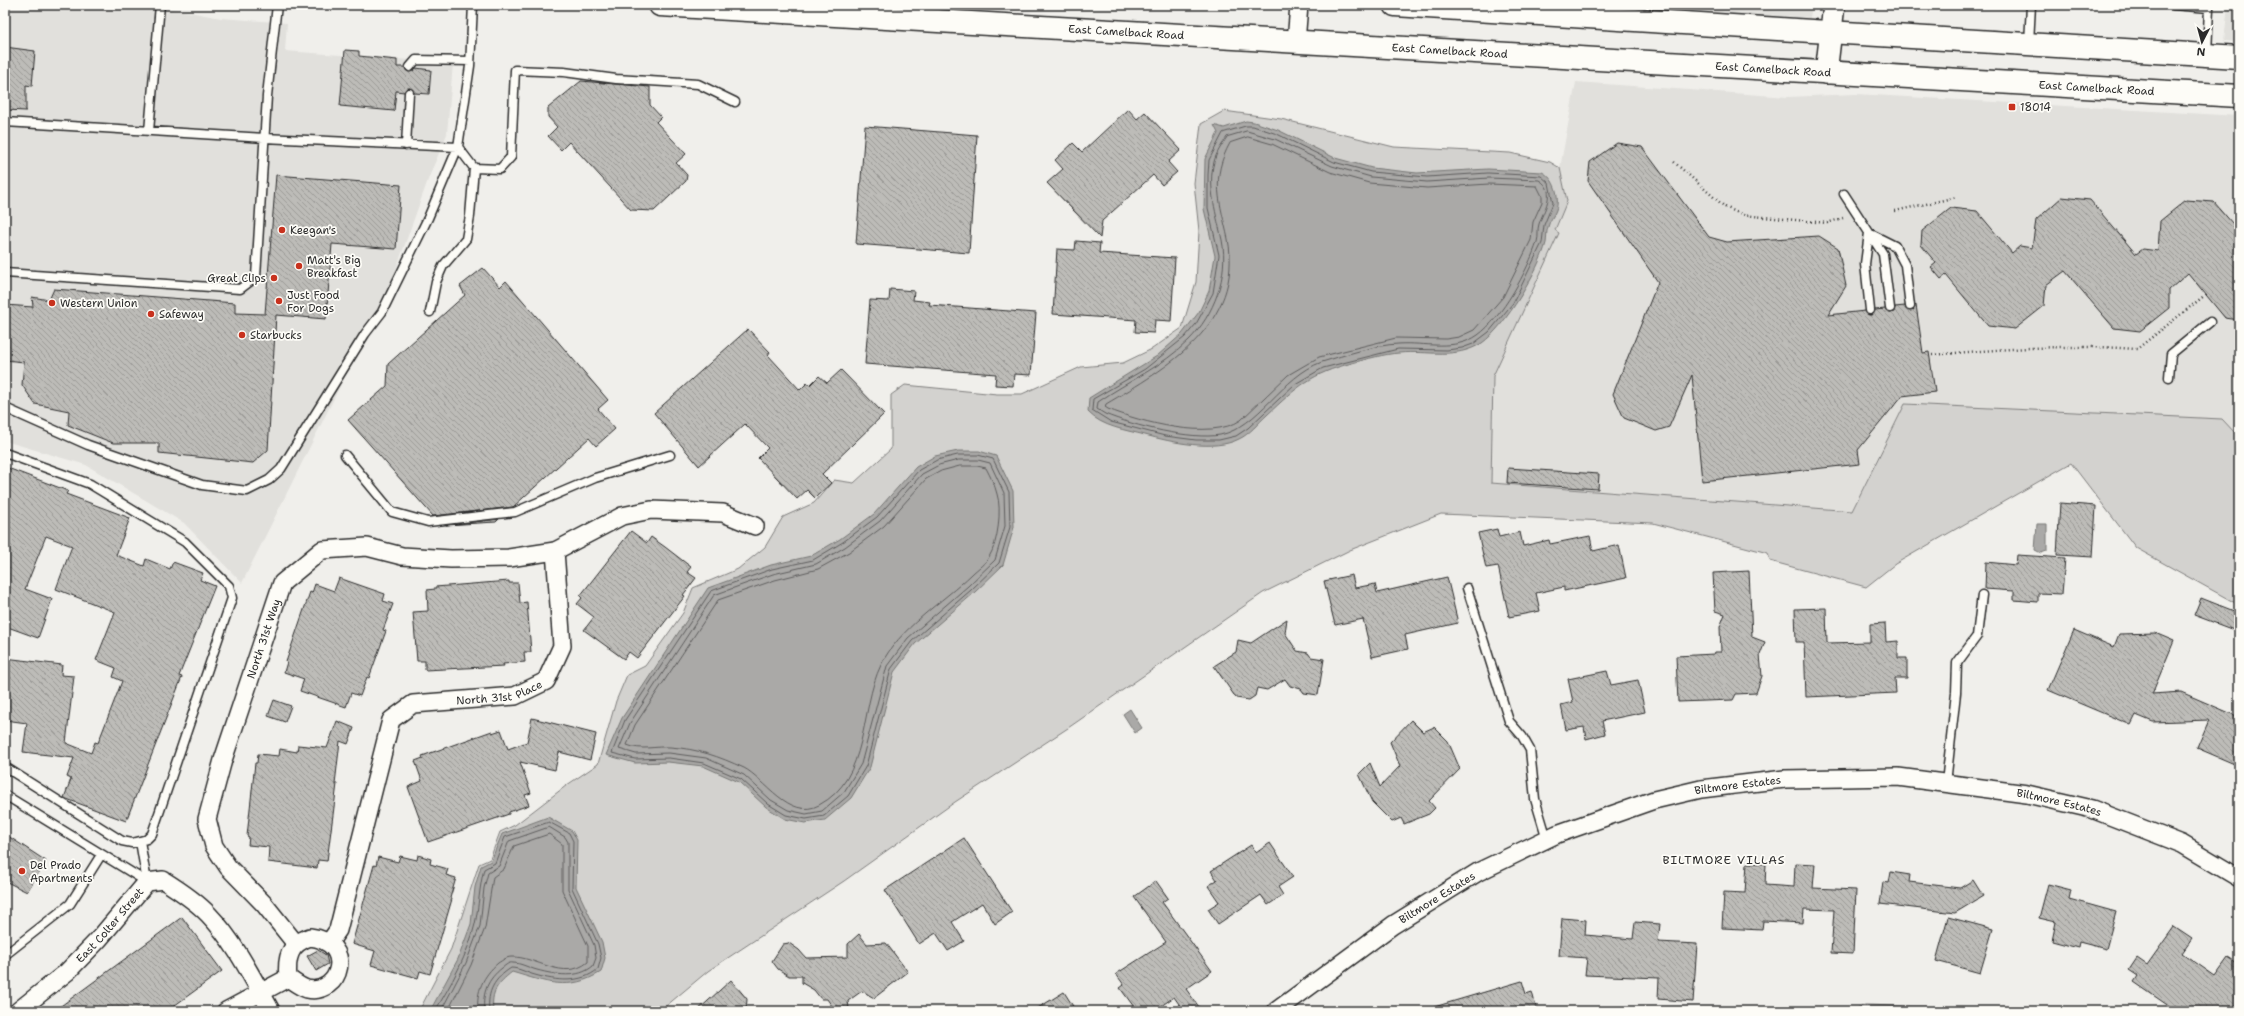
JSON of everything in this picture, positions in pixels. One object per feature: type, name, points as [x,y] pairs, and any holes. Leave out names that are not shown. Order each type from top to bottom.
[{"type":"main road","name":"East Camelback Road","points":[[660,5],[789,9],[1296,42],[2239,96]]},
{"type":"main road","points":[[1395,5],[1831,34],[2028,43],[2239,57]]},
{"type":"street","points":[[1296,42],[1299,5]]},
{"type":"street","points":[[1826,73],[1834,5]]},
{"type":"street","points":[[555,551],[622,516],[651,510],[723,513],[755,526]]},
{"type":"street","name":"North 31st Way","points":[[296,944],[264,904],[228,868],[214,846],[207,819],[223,760],[282,583],[322,550],[367,547],[402,556],[451,559],[510,558],[555,551]]},
{"type":"street","name":"North 31st Place","points":[[329,943],[338,930],[391,720],[413,704],[515,696],[546,681],[562,646],[555,551]]},
{"type":"street","name":"Biltmore Estates","points":[[1276,1011],[1393,925],[1478,872],[1548,839],[1654,800],[1701,789],[1785,778],[1898,777],[2028,794],[2092,809],[2182,844],[2239,878]]},
{"type":"street","name":"East Colter Street","points":[[18,1011],[67,972],[100,939],[147,882],[162,880],[180,891],[209,915],[228,939],[271,1011]]},
{"type":"street","points":[[310,937],[322,939],[329,943],[337,952],[339,963],[337,973],[331,982],[324,987],[307,988],[288,978],[287,962],[289,953],[296,944],[310,937]]},
{"type":"street","points":[[226,1011],[288,978]]},
{"type":"lane","points":[[149,131],[160,5]]},
{"type":"lane","points":[[5,273],[240,289],[256,277],[264,138],[277,5]]},
{"type":"lane","points":[[5,408],[88,445],[202,485],[247,491],[269,480],[281,469],[357,346],[382,312],[428,218],[458,147],[470,61],[473,5]]},
{"type":"lane","points":[[2028,43],[2031,5]]},
{"type":"lane","points":[[2173,5],[2209,8],[2207,55]]},
{"type":"lane","points":[[410,67],[416,60],[470,61]]},
{"type":"lane","points":[[474,168],[500,169],[511,157],[515,70],[564,72],[616,78],[698,84],[735,102]]},
{"type":"lane","points":[[406,145],[409,93]]},
{"type":"lane","points":[[5,122],[264,138],[458,147]]},
{"type":"lane","points":[[430,312],[436,282],[442,266],[466,238],[470,216],[474,168],[458,147]]},
{"type":"lane","points":[[1844,194],[1883,254],[1890,308]]},
{"type":"lane","points":[[1870,233],[1895,246],[1905,265],[1910,306]]},
{"type":"lane","points":[[1870,233],[1865,264],[1870,310]]},
{"type":"lane","points":[[2169,377],[2171,354],[2210,322]]},
{"type":"lane","points":[[5,452],[90,484],[185,542],[229,586],[232,598],[152,834],[147,839],[132,843],[122,841],[5,767]]},
{"type":"lane","points":[[345,455],[392,512],[428,522],[515,512],[595,478],[670,455]]},
{"type":"lane","points":[[1467,588],[1509,721],[1522,736],[1530,750],[1535,799],[1548,839]]},
{"type":"lane","points":[[1946,783],[1956,693],[1957,663],[1978,636],[1982,595]]},
{"type":"lane","points":[[5,795],[100,855],[147,882]]},
{"type":"lane","points":[[140,841],[147,882]]},
{"type":"lane","points":[[5,955],[70,904],[100,855]]},
{"type":"path","points":[[1674,162],[1726,207],[1743,215],[1827,222],[1843,218]]},
{"type":"path","points":[[1894,211],[1957,197]]},
{"type":"path","points":[[1932,356],[2052,347],[2137,349],[2204,296]]},
{"type":"shaded area","points":[[5,5],[131,5],[167,8],[221,18],[287,23],[285,51],[453,63],[447,134],[429,177],[390,286],[242,583],[184,523],[86,465],[5,441]]},
{"type":"shaded area","points":[[1594,5],[1812,5],[1810,18]]},
{"type":"shaded area","points":[[2228,5],[2239,5],[2239,42],[2224,41]]},
{"type":"shaded area","points":[[1576,82],[1788,97],[1855,94],[2239,116],[2239,442],[2236,434],[2019,410],[1905,404],[1852,511],[1491,483],[1493,376],[1559,233],[1555,230],[1567,201],[1560,168]]},
{"type":"shaded area","points":[[1224,111],[1281,119],[1394,147],[1510,153],[1550,162],[1560,168],[1567,201],[1555,230],[1559,233],[1493,376],[1491,483],[1852,511],[1905,404],[2222,419],[2236,434],[2239,442],[2239,605],[2136,548],[2071,463],[1895,564],[1866,587],[1770,561],[1768,553],[1653,523],[1441,514],[1350,550],[1263,593],[1068,728],[955,802],[844,881],[708,971],[660,1011],[419,1011],[451,949],[479,864],[490,859],[500,832],[515,825],[567,785],[598,764],[616,701],[627,675],[645,666],[683,613],[693,588],[738,569],[765,547],[783,517],[814,503],[834,480],[854,483],[891,449],[891,395],[905,385],[997,394],[1022,394],[1081,367],[1123,363],[1152,349],[1182,328],[1196,282],[1199,231],[1194,183],[1201,124]]},
{"type":"shaded area","points":[[1865,1005],[1989,1009],[1996,1011],[1850,1011]]},
{"type":"water","points":[[1246,121],[1254,122],[1278,130],[1335,158],[1372,168],[1417,173],[1488,169],[1542,172],[1553,183],[1557,194],[1557,205],[1547,231],[1546,243],[1536,268],[1511,311],[1501,324],[1482,343],[1472,348],[1452,353],[1410,352],[1387,354],[1338,367],[1306,382],[1278,405],[1247,434],[1229,443],[1205,445],[1180,443],[1107,425],[1088,412],[1089,398],[1157,356],[1182,334],[1199,312],[1209,291],[1215,256],[1204,209],[1205,159],[1218,133],[1214,125],[1224,128]]},
{"type":"water","points":[[958,451],[979,451],[996,456],[1013,491],[1014,527],[1003,565],[974,593],[915,644],[894,672],[870,767],[851,798],[825,820],[805,823],[785,819],[766,807],[739,782],[703,766],[668,762],[635,763],[606,755],[622,718],[708,588],[771,565],[811,556],[840,539],[874,514],[916,467],[935,456]]},
{"type":"water","points":[[2037,524],[2047,524],[2047,551],[2041,553],[2035,550]]},
{"type":"water","points":[[1130,709],[1142,728],[1135,733],[1123,714]]},
{"type":"water","points":[[548,817],[572,831],[577,840],[576,887],[602,942],[605,958],[601,972],[578,982],[557,983],[547,982],[512,972],[502,980],[496,988],[493,998],[493,1011],[430,1011],[458,959],[471,924],[475,887],[481,866],[491,861],[502,834]]},
{"type":"building","points":[[5,47],[35,51],[32,86],[26,85],[26,111],[5,110]]},
{"type":"building","points":[[345,50],[359,51],[359,56],[397,60],[397,67],[405,67],[409,72],[416,68],[431,70],[429,94],[414,93],[410,88],[404,92],[396,91],[394,111],[340,106]]},
{"type":"building","points":[[581,81],[650,87],[650,105],[661,117],[656,122],[686,154],[676,163],[687,175],[686,181],[654,211],[631,210],[569,142],[561,150],[548,136],[557,127],[548,117],[548,108]]},
{"type":"building","points":[[1128,109],[1137,119],[1145,112],[1181,150],[1168,162],[1177,172],[1162,185],[1153,175],[1102,221],[1100,238],[1047,183],[1063,169],[1055,160],[1073,143],[1082,152]]},
{"type":"building","points":[[865,126],[977,135],[969,253],[856,244]]},
{"type":"building","points":[[1617,143],[1642,147],[1709,237],[1727,242],[1819,236],[1838,248],[1846,286],[1828,315],[1865,311],[1871,315],[1875,310],[1885,309],[1890,313],[1894,312],[1895,307],[1905,306],[1910,311],[1916,305],[1923,353],[1929,352],[1935,392],[1902,396],[1858,450],[1860,464],[1702,481],[1692,375],[1669,427],[1656,431],[1624,418],[1613,394],[1658,282],[1588,181],[1590,162]]},
{"type":"building","points":[[276,175],[401,185],[396,249],[332,244],[326,319],[276,315],[268,450],[253,463],[159,453],[159,443],[113,443],[68,425],[69,411],[35,404],[22,385],[24,362],[5,360],[5,305],[33,307],[32,297],[49,300],[54,289],[235,303],[235,313],[265,314]]},
{"type":"building","points":[[2062,197],[2090,200],[2136,254],[2143,249],[2158,251],[2160,221],[2186,200],[2214,202],[2239,231],[2239,320],[2225,318],[2188,273],[2169,290],[2169,308],[2140,331],[2114,328],[2065,271],[2046,285],[2044,306],[2015,329],[1988,326],[1946,275],[1941,279],[1931,267],[1936,263],[1921,245],[1922,231],[1951,208],[1977,211],[2012,253],[2020,246],[2032,248],[2036,220]]},
{"type":"building","points":[[1076,241],[1100,243],[1099,253],[1175,258],[1171,321],[1155,320],[1154,333],[1135,332],[1136,320],[1053,314],[1057,249],[1075,250]]},
{"type":"building","points":[[483,268],[500,287],[506,281],[608,400],[598,409],[615,429],[596,446],[589,438],[513,507],[433,516],[348,420],[387,386],[388,364],[465,295],[460,286]]},
{"type":"building","points":[[890,289],[914,291],[913,300],[930,302],[929,305],[1036,313],[1031,375],[1014,374],[1013,386],[995,385],[996,374],[865,364],[870,300],[889,301]]},
{"type":"building","points":[[748,329],[770,352],[768,355],[800,390],[807,383],[810,385],[819,376],[827,383],[841,370],[884,414],[822,474],[831,483],[815,498],[807,490],[797,499],[758,458],[768,448],[745,424],[699,466],[654,413]]},
{"type":"building","points":[[5,467],[68,491],[66,494],[130,518],[116,555],[144,566],[146,559],[170,569],[173,562],[203,573],[200,580],[215,586],[179,676],[182,677],[126,821],[64,798],[71,779],[67,777],[74,758],[23,752],[27,723],[5,720],[5,658],[62,665],[61,675],[74,676],[66,743],[91,753],[95,742],[98,743],[122,681],[113,677],[116,668],[96,660],[115,612],[56,589],[72,546],[46,536],[25,589],[52,599],[38,638],[5,626]]},
{"type":"building","points":[[1508,468],[1599,474],[1598,489],[1507,483]]},
{"type":"building","points":[[2060,503],[2096,506],[2093,557],[2057,555]]},
{"type":"building","points":[[499,519],[496,522],[446,525]]},
{"type":"building","points":[[1497,529],[1499,537],[1520,532],[1523,546],[1549,540],[1550,544],[1590,536],[1593,551],[1619,545],[1626,578],[1564,591],[1564,587],[1536,593],[1540,611],[1509,617],[1498,566],[1486,568],[1478,533]]},
{"type":"building","points":[[631,531],[647,543],[651,537],[665,547],[691,567],[687,572],[696,578],[683,595],[685,596],[637,658],[629,652],[624,659],[584,630],[594,617],[577,604],[582,598],[580,596]]},
{"type":"building","points":[[2017,555],[2065,558],[2062,594],[2038,593],[2038,602],[2014,600],[2014,591],[1985,589],[1986,562],[2016,565]]},
{"type":"building","points":[[1749,571],[1752,637],[1765,642],[1760,655],[1762,676],[1756,693],[1736,694],[1733,700],[1678,702],[1676,656],[1714,654],[1715,652],[1721,652],[1720,627],[1725,614],[1715,611],[1713,573]]},
{"type":"building","points":[[1352,575],[1355,588],[1375,584],[1377,593],[1447,577],[1458,623],[1405,635],[1408,649],[1372,657],[1363,619],[1335,625],[1324,581]]},
{"type":"building","points":[[339,578],[385,594],[383,601],[393,604],[383,630],[386,631],[369,678],[367,677],[360,696],[351,693],[346,707],[300,691],[304,679],[284,672],[310,592],[312,593],[315,584],[334,591]]},
{"type":"building","points":[[509,581],[509,583],[518,583],[520,603],[527,602],[531,652],[524,652],[525,662],[503,664],[504,666],[425,670],[425,661],[417,661],[413,612],[428,611],[427,590],[435,589],[435,587]]},
{"type":"building","points":[[2201,598],[2239,613],[2239,632],[2194,615]]},
{"type":"building","points":[[1826,608],[1827,643],[1870,642],[1870,624],[1885,623],[1886,642],[1898,641],[1898,658],[1907,658],[1907,678],[1895,678],[1896,693],[1806,697],[1804,642],[1796,642],[1795,609]]},
{"type":"building","points":[[1287,619],[1285,633],[1297,651],[1308,653],[1311,657],[1324,659],[1318,695],[1304,693],[1301,689],[1290,686],[1285,679],[1267,690],[1257,688],[1255,696],[1249,700],[1236,698],[1214,666],[1236,652],[1238,640],[1251,643]]},
{"type":"building","points":[[2074,630],[2114,647],[2119,634],[2155,633],[2174,641],[2152,694],[2181,692],[2239,717],[2239,766],[2197,748],[2209,720],[2153,722],[2136,715],[2131,725],[2048,690]]},
{"type":"building","points":[[1607,671],[1611,685],[1638,680],[1645,712],[1602,721],[1605,734],[1586,739],[1584,727],[1566,730],[1561,705],[1573,702],[1568,679]]},
{"type":"building","points":[[274,700],[291,706],[285,722],[268,716]]},
{"type":"building","points":[[532,718],[596,734],[590,760],[559,752],[555,770],[520,762],[531,793],[525,795],[529,805],[509,812],[509,814],[428,842],[408,787],[422,781],[415,761],[423,758],[422,756],[492,731],[492,733],[501,730],[508,749],[527,742]]},
{"type":"building","points":[[1411,720],[1423,732],[1434,727],[1448,741],[1460,769],[1429,801],[1435,808],[1429,814],[1404,824],[1401,818],[1392,822],[1372,802],[1359,774],[1370,763],[1380,787],[1400,766],[1390,742]]},
{"type":"building","points":[[337,721],[354,728],[348,744],[340,741],[335,784],[337,784],[327,861],[318,860],[317,868],[268,862],[269,847],[248,845],[249,837],[247,836],[255,763],[257,763],[258,754],[279,756],[280,749],[297,752],[298,745],[327,748]]},
{"type":"building","name":"Del Prado Apartments","points":[[5,834],[46,861],[27,892],[5,881]]},
{"type":"building","points":[[964,838],[1012,912],[995,924],[982,903],[952,922],[964,941],[948,951],[936,933],[919,944],[885,890]]},
{"type":"building","points":[[1270,843],[1293,877],[1278,887],[1283,895],[1268,905],[1261,895],[1218,924],[1208,909],[1219,902],[1208,886],[1217,880],[1211,871],[1251,845],[1256,853]]},
{"type":"building","points":[[418,855],[431,859],[430,864],[448,869],[446,875],[456,878],[450,898],[452,899],[430,974],[420,971],[418,978],[371,965],[375,951],[352,944],[374,865],[376,866],[378,857],[398,862],[400,856],[417,860]]},
{"type":"building","points":[[1747,863],[1766,864],[1765,885],[1794,887],[1795,863],[1815,864],[1813,888],[1856,890],[1853,954],[1831,953],[1834,910],[1804,909],[1803,923],[1763,921],[1762,930],[1722,928],[1724,892],[1745,893]]},
{"type":"building","points":[[1891,872],[1910,875],[1909,882],[1960,888],[1973,880],[1983,896],[1955,913],[1880,904],[1883,882],[1889,883]]},
{"type":"building","points":[[1156,881],[1168,898],[1162,902],[1212,971],[1186,989],[1202,1011],[1184,1011],[1174,997],[1154,1011],[1137,1011],[1120,988],[1124,985],[1116,974],[1166,942],[1134,897]]},
{"type":"building","points":[[2048,884],[2071,890],[2069,899],[2116,912],[2106,949],[2079,942],[2078,948],[2052,941],[2056,922],[2039,918]]},
{"type":"building","points":[[182,917],[222,971],[167,1011],[54,1011]]},
{"type":"building","points":[[1948,917],[1993,929],[1980,973],[1936,961]]},
{"type":"building","points":[[1562,918],[1586,920],[1585,935],[1633,939],[1635,922],[1660,924],[1658,942],[1697,944],[1693,1002],[1658,999],[1659,978],[1585,975],[1587,958],[1559,956]]},
{"type":"building","points":[[2174,927],[2192,939],[2182,953],[2215,976],[2228,958],[2239,965],[2239,1002],[2232,1011],[2176,1011],[2134,982],[2138,976],[2129,970],[2137,958],[2147,965]]},
{"type":"building","points":[[859,934],[867,944],[886,943],[908,972],[874,998],[862,991],[848,1001],[849,1008],[834,1009],[827,999],[821,999],[814,990],[802,983],[802,976],[789,976],[778,969],[772,961],[783,944],[789,943],[799,950],[806,958],[848,957],[848,944]]},
{"type":"building","points":[[318,950],[326,955],[328,964],[316,971],[307,956]]},
{"type":"building","points":[[731,980],[747,999],[746,1011],[697,1011]]},
{"type":"building","points":[[1522,981],[1526,994],[1532,992],[1537,1011],[1434,1011],[1434,1007]]},
{"type":"building","points":[[1064,992],[1076,1011],[1033,1011]]},
{"type":"place","name":"18014","points":[[2012,107]]},
{"type":"place","name":"Keegan's","points":[[282,230]]},
{"type":"place","name":"Matt's Big Breakfast","points":[[299,266]]},
{"type":"place","name":"Great Clips","points":[[274,278]]},
{"type":"place","name":"Just Food For Dogs","points":[[279,301]]},
{"type":"place","name":"Western Union","points":[[52,303]]},
{"type":"place","name":"Safeway","points":[[151,314]]},
{"type":"place","name":"Starbucks","points":[[242,335]]},
{"type":"place","name":"Del Prado Apartments","points":[[22,871]]},
{"type":"district","name":"BILTMORE VILLAS","points":[[1724,860]]}]
